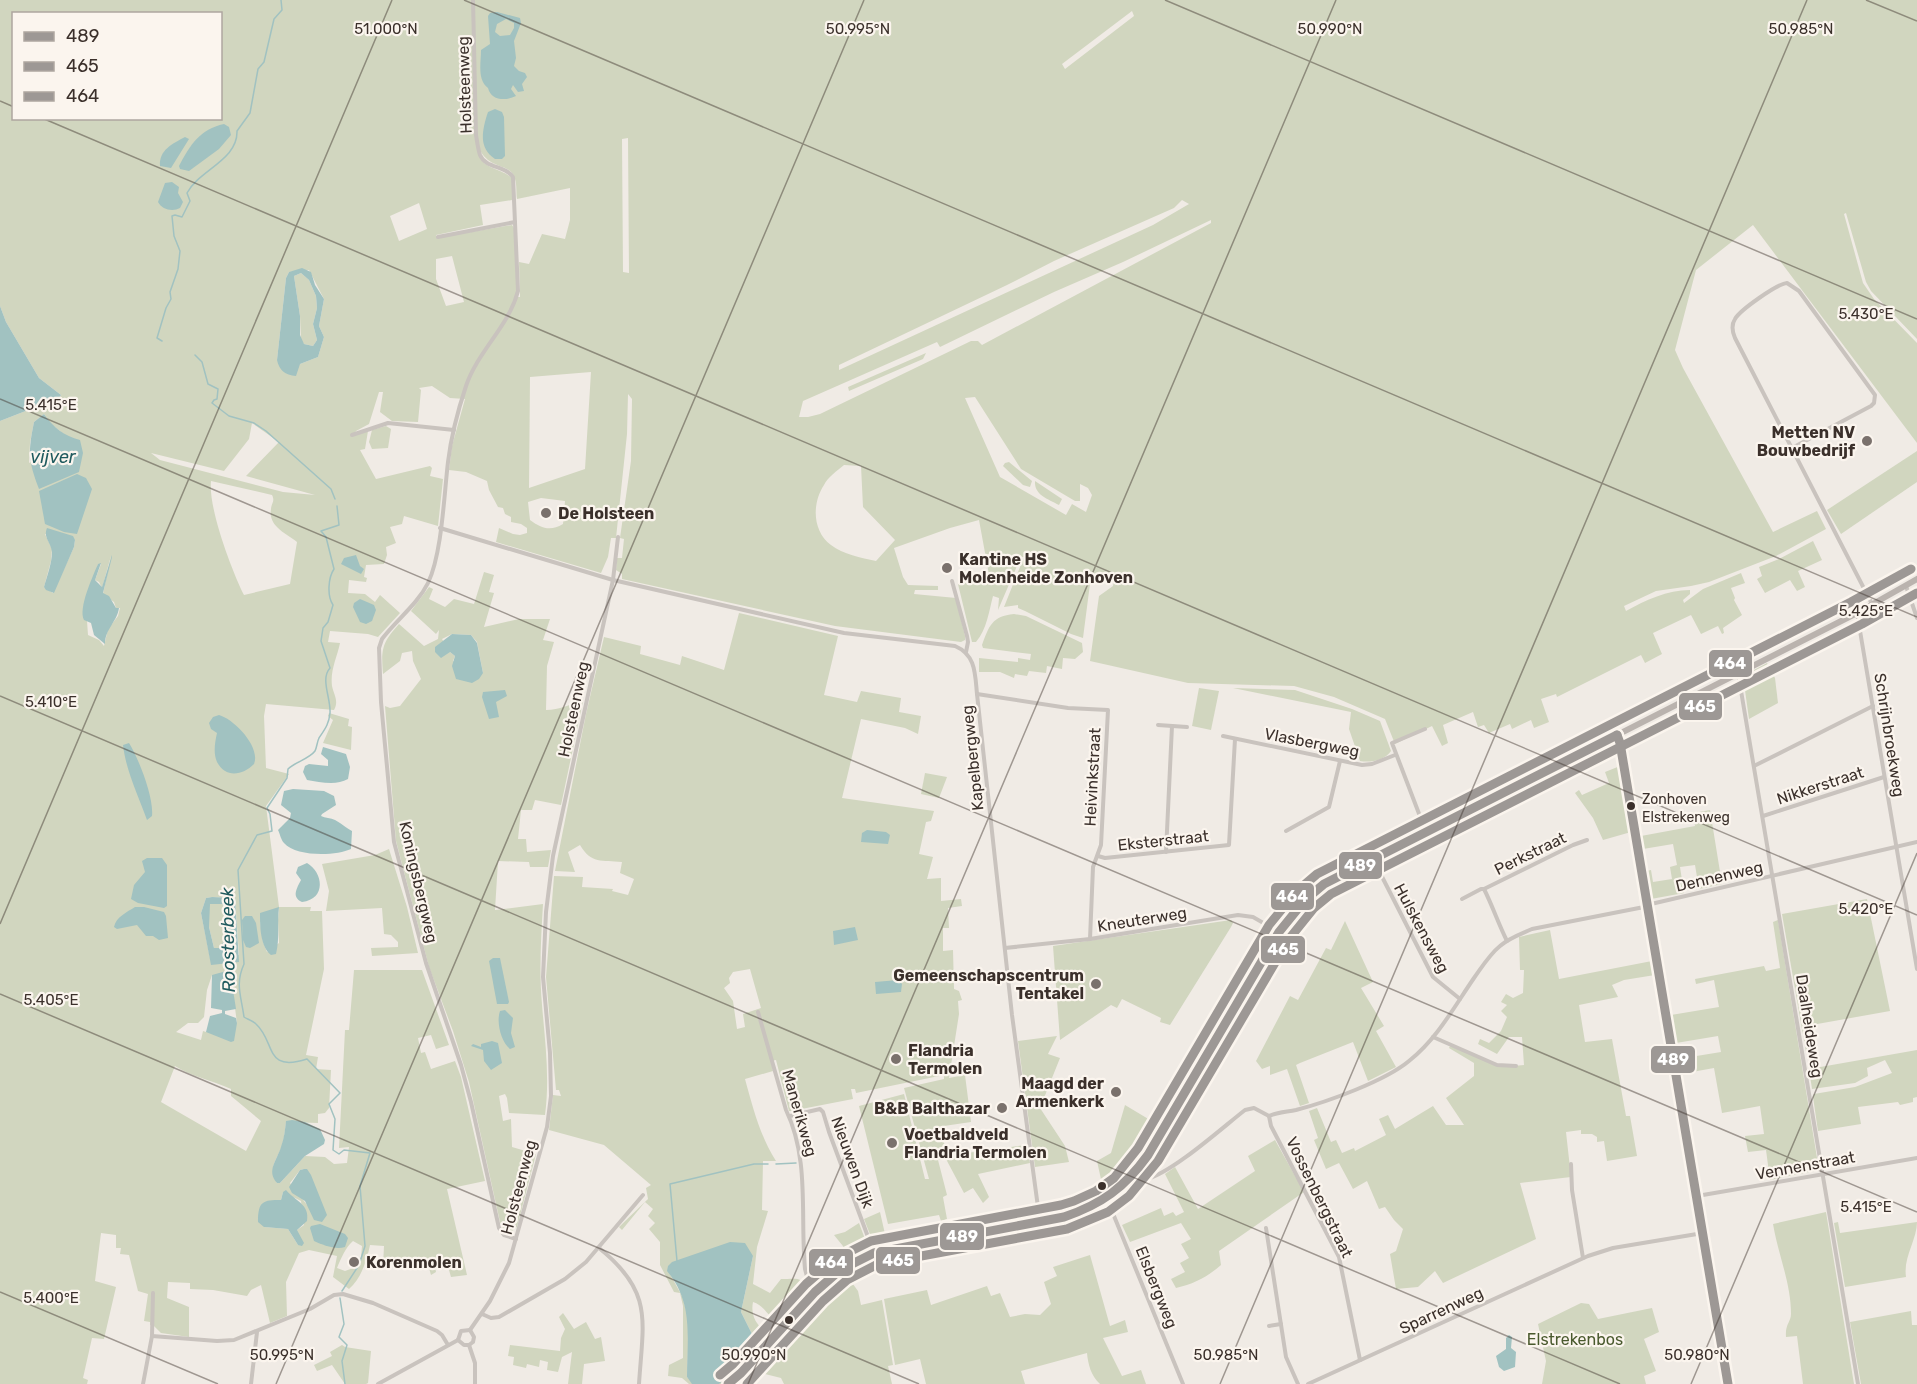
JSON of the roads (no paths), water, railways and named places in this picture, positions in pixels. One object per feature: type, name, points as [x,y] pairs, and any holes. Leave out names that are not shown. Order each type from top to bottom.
[{"type":"street","name":"Holsteenweg","points":[[440,528],[448,458],[472,369],[514,304],[518,291],[514,184],[511,173],[481,158],[476,135],[473,0]]},
{"type":"street","points":[[438,237],[515,222]]},
{"type":"street","points":[[1792,448],[1871,406],[1875,395],[1798,291],[1787,283],[1777,286],[1738,315],[1732,326],[1733,332],[1792,448],[1873,604]]},
{"type":"street","points":[[352,435],[388,423],[454,429]]},
{"type":"street","points":[[440,528],[614,580],[844,633],[955,646],[966,652]]},
{"type":"street","name":"Koningsbergweg","points":[[440,528],[433,570],[428,582],[420,596],[382,639],[379,648],[387,785],[394,842],[426,963],[461,1065],[499,1228],[504,1235],[516,1239]]},
{"type":"street","name":"Holsteenweg","points":[[470,1330],[482,1314],[504,1274],[547,1126],[551,1096],[550,1053],[543,976],[546,912],[553,856],[614,580],[618,537]]},
{"type":"street","points":[[728,1384],[741,1373],[815,1292],[840,1270],[874,1253],[1078,1213],[1107,1199],[1125,1185],[1137,1172],[1279,932],[1294,911],[1324,884],[1857,613],[1917,579]]},
{"type":"street","name":"Kapelbergweg","points":[[952,581],[967,636],[966,652],[973,663],[1014,1032],[1040,1222]]},
{"type":"street","points":[[1906,585],[1917,618]]},
{"type":"street","name":"Schrijnbroekweg","points":[[1857,613],[1917,969]]},
{"type":"street","name":"Daalheideweg","points":[[1738,672],[1858,1384]]},
{"type":"street","name":"Heivinkstraat","points":[[977,694],[1068,708],[1108,710],[1101,845],[1093,867],[1090,939]]},
{"type":"street","points":[[1754,766],[1873,705]]},
{"type":"street","points":[[1158,725],[1187,727]]},
{"type":"street","points":[[1166,852],[1172,726]]},
{"type":"street","points":[[1425,729],[1392,743],[1426,832]]},
{"type":"street","points":[[1617,735],[1648,905],[1728,1384]]},
{"type":"street","name":"Vlasbergweg","points":[[1223,736],[1340,761],[1372,764],[1395,755]]},
{"type":"street","name":"Eksterstraat","points":[[1098,856],[1106,858],[1229,845],[1235,740]]},
{"type":"street","points":[[1286,831],[1329,807],[1340,761]]},
{"type":"street","name":"Nikkerstraat","points":[[1763,816],[1884,777]]},
{"type":"street","name":"Perkstraat","points":[[1462,899],[1587,840]]},
{"type":"street","name":"Dennenweg","points":[[1132,1195],[1144,1185],[1147,1179],[1173,1165],[1245,1110],[1254,1108],[1269,1116],[1312,1105],[1386,1076],[1409,1061],[1433,1037],[1488,958],[1507,941],[1532,929],[1648,905],[1917,842]]},
{"type":"street","name":"Hulskensweg","points":[[1373,859],[1433,977],[1460,999]]},
{"type":"street","name":"Perkstraat","points":[[1484,889],[1507,941]]},
{"type":"street","name":"Kneuterweg","points":[[1005,948],[1090,939],[1245,915],[1279,932]]},
{"type":"street","name":"Manerikweg","points":[[758,1012],[786,1110],[790,1116],[802,1171],[805,1269],[809,1284],[815,1292]]},
{"type":"street","points":[[1433,1037],[1497,1065],[1516,1066]]},
{"type":"street","name":"Nieuwen Dijk","points":[[790,1116],[820,1109],[823,1112],[874,1253]]},
{"type":"street","name":"Vossenbergstraat","points":[[1269,1116],[1271,1126],[1339,1257],[1360,1360]]},
{"type":"street","name":"Vennenstraat","points":[[1697,1196],[1917,1158]]},
{"type":"street","points":[[1571,1164],[1572,1190],[1584,1258]]},
{"type":"street","points":[[1137,1172],[1147,1179]]},
{"type":"street","points":[[482,1314],[497,1318],[544,1293],[572,1273],[599,1247],[643,1195]]},
{"type":"street","name":"Elsbergweg","points":[[1107,1199],[1183,1384]]},
{"type":"street","points":[[1266,1228],[1286,1357],[1298,1384]]},
{"type":"street","name":"Sparrenweg","points":[[1308,1384],[1584,1258],[1613,1248],[1703,1233]]},
{"type":"street","points":[[599,1247],[624,1270],[635,1285],[641,1303],[643,1317],[639,1384]]},
{"type":"street","points":[[143,1384],[152,1336],[153,1293]]},
{"type":"street","points":[[152,1336],[226,1341],[257,1332],[310,1309],[334,1295],[344,1294],[373,1303],[437,1331],[448,1345]]},
{"type":"street","points":[[1269,1326],[1281,1324]]},
{"type":"street","points":[[459,1340],[461,1331],[470,1330],[474,1337],[469,1345]]},
{"type":"street","points":[[251,1384],[257,1332]]},
{"type":"street","points":[[459,1340],[464,1345],[469,1345]]},
{"type":"street","points":[[378,1384],[459,1340]]},
{"type":"street","points":[[469,1345],[475,1363],[475,1384]]},
{"type":"water","points":[[497,12],[520,18],[521,23],[514,41],[516,58],[514,66],[527,77],[522,84],[524,91],[518,92],[513,85],[511,89],[516,96],[508,99],[496,98],[482,81],[481,50],[490,44],[488,16],[490,13]],"holes":[[[506,19],[514,23],[510,35],[500,36],[495,32],[497,24]]]},
{"type":"water","points":[[495,109],[502,112],[504,117],[505,156],[502,159],[495,159],[490,155],[483,138],[488,112]]},
{"type":"water","points":[[224,124],[229,127],[231,135],[219,149],[189,171],[180,169],[183,158],[197,139],[208,130]]},
{"type":"water","points":[[185,137],[189,139],[171,168],[160,166],[164,152]]},
{"type":"water","points":[[172,182],[179,187],[178,193],[183,202],[180,208],[171,210],[162,207],[158,202],[165,183]]},
{"type":"water","points":[[302,268],[311,272],[315,285],[324,299],[319,326],[324,337],[318,357],[300,364],[296,376],[283,371],[277,360],[286,278],[289,272]],"holes":[[[301,273],[309,280],[316,296],[317,308],[313,324],[317,340],[313,346],[304,344],[300,335],[300,316],[294,276]]]},
{"type":"water","points":[[0,306],[6,322],[39,378],[61,395],[59,398],[0,421]]},
{"type":"water","name":"vijver","points":[[44,414],[59,430],[80,440],[83,453],[79,472],[39,489],[31,463],[30,449],[34,422]]},
{"type":"water","points":[[77,474],[86,478],[92,489],[77,534],[64,532],[45,524],[39,491]]},
{"type":"water","points":[[47,528],[73,536],[75,540],[54,593],[44,587],[52,552],[46,535]]},
{"type":"water","points":[[112,555],[103,593],[109,596],[116,608],[119,608],[105,644],[94,635],[91,623],[84,620],[83,608],[98,564],[101,563],[95,580],[102,587]]},
{"type":"water","points":[[356,555],[360,566],[364,569],[361,574],[341,564],[344,558]]},
{"type":"water","points":[[360,599],[374,605],[376,610],[372,621],[366,624],[360,622],[353,607],[354,603]]},
{"type":"water","points":[[452,634],[471,635],[477,643],[483,673],[472,683],[456,679],[452,666],[455,656],[450,652],[441,658],[435,652],[435,647]]},
{"type":"water","points":[[505,690],[507,696],[496,702],[499,717],[489,719],[482,697],[483,692]]},
{"type":"water","points":[[219,715],[239,728],[254,750],[254,764],[245,771],[230,773],[217,762],[215,744],[217,733],[211,729],[209,723],[213,717]]},
{"type":"water","points":[[129,743],[141,768],[151,799],[152,816],[147,820],[125,755],[123,745]]},
{"type":"water","points":[[323,747],[346,754],[350,767],[348,779],[333,783],[307,780],[303,772],[305,766],[309,764],[328,766],[328,760],[321,754]]},
{"type":"water","points":[[293,789],[324,791],[334,796],[336,805],[321,816],[335,820],[352,831],[351,849],[336,853],[316,854],[297,851],[284,843],[278,830],[290,818],[291,813],[281,805],[284,791]]},
{"type":"water","points":[[867,830],[886,832],[890,835],[888,844],[861,842],[862,833]]},
{"type":"water","points":[[147,858],[162,858],[167,865],[167,906],[164,908],[138,903],[131,899],[134,885],[145,872],[142,861]]},
{"type":"water","points":[[307,863],[316,872],[320,885],[316,896],[302,902],[296,895],[301,880],[296,873],[298,867]]},
{"type":"water","points":[[206,898],[235,898],[239,962],[211,965],[201,913]],"holes":[[[210,904],[222,904],[229,917],[226,938],[219,948],[214,948],[209,927]]]},
{"type":"water","points":[[135,907],[164,912],[168,938],[159,940],[153,936],[146,936],[137,925],[117,929],[114,927],[119,918]]},
{"type":"water","points":[[279,907],[276,954],[271,955],[263,941],[260,913]]},
{"type":"water","points":[[245,916],[252,916],[256,923],[259,943],[250,948],[246,947],[243,940],[242,920]]},
{"type":"water","points":[[855,927],[858,940],[834,945],[833,931]]},
{"type":"water","points":[[493,958],[500,958],[508,1004],[497,1004],[489,961]]},
{"type":"water","points":[[230,970],[236,1009],[225,1011],[225,1014],[236,1018],[237,1023],[234,1041],[231,1042],[206,1032],[210,1016],[222,1013],[222,1010],[211,1008],[212,975]]},
{"type":"water","points":[[898,980],[902,984],[901,992],[876,994],[875,982]]},
{"type":"water","points":[[505,1010],[513,1018],[511,1033],[515,1047],[510,1049],[504,1042],[499,1026],[500,1011]]},
{"type":"water","points":[[492,1041],[498,1043],[502,1063],[491,1070],[484,1061],[483,1050],[471,1046],[473,1044],[481,1047],[481,1044]]},
{"type":"water","points":[[286,1121],[305,1122],[320,1129],[325,1140],[324,1144],[305,1156],[280,1183],[277,1183],[272,1174],[273,1165],[282,1144]]},
{"type":"water","points":[[307,1169],[327,1215],[322,1222],[314,1220],[305,1201],[292,1193],[289,1187],[300,1170]]},
{"type":"water","points":[[286,1190],[301,1203],[306,1211],[307,1221],[297,1230],[304,1243],[302,1246],[298,1245],[288,1229],[264,1227],[258,1222],[259,1210],[263,1203],[270,1200],[281,1200]]},
{"type":"water","points":[[320,1224],[345,1234],[348,1238],[345,1247],[333,1247],[314,1241],[310,1228]]},
{"type":"water","points":[[730,1242],[745,1243],[753,1256],[741,1312],[752,1334],[750,1345],[744,1361],[719,1384],[692,1384],[687,1377],[688,1335],[685,1308],[676,1283],[667,1271],[668,1266],[672,1262]]},
{"type":"water","points":[[1509,1335],[1512,1337],[1511,1348],[1516,1352],[1515,1367],[1504,1371],[1499,1367],[1496,1356],[1506,1349],[1506,1338]]},
{"type":"waterway","name":"Roosterbeek","points":[[162,341],[157,338],[171,299],[170,292],[178,269],[180,251],[174,236],[172,216],[182,217],[190,201],[187,193],[200,178],[225,157],[236,141],[237,131],[250,113],[258,69],[264,62],[274,19],[282,10],[281,0]]},
{"type":"waterway","name":"Roosterbeek","points":[[195,355],[202,362],[208,384],[218,389],[217,399],[212,403],[229,416],[254,423],[266,431],[331,489],[335,499]]},
{"type":"waterway","name":"Roosterbeek","points":[[337,506],[339,525],[321,531],[326,537],[334,569],[329,587],[333,605],[328,622],[323,628],[321,641],[330,668],[326,678],[330,707],[329,720],[315,751],[288,769],[287,778],[267,808],[272,831],[257,835],[238,870],[244,964],[239,984],[244,1017],[255,1023],[262,1031],[277,1059],[284,1062],[307,1059],[340,1093],[329,1104],[335,1119],[333,1150],[339,1154],[344,1150],[370,1153],[360,1186],[365,1246],[359,1265],[342,1291]]},
{"type":"waterway","points":[[776,1164],[796,1163]]},
{"type":"waterway","points":[[677,1261],[670,1184],[754,1164],[768,1164]]},
{"type":"waterway","name":"Roosterbeek","points":[[340,1298],[344,1324],[339,1337],[347,1345],[342,1361],[345,1384]]},
{"type":"place","name":"Metten NV Bouwbedrijf","points":[[1867,441]]},
{"type":"place","name":"De Holsteen","points":[[546,513]]},
{"type":"place","name":"Kantine HS Molenheide Zonhoven","points":[[947,568]]},
{"type":"place","name":"Zonhoven Elstrekenweg","points":[[1631,806]]},
{"type":"place","name":"Gemeenschapscentrum Tentakel","points":[[1096,984]]},
{"type":"place","name":"Flandria Termolen","points":[[896,1059]]},
{"type":"place","name":"Maagd der Armenkerk","points":[[1116,1092]]},
{"type":"place","name":"B&B Balthazar","points":[[1002,1108]]},
{"type":"place","name":"Voetbaldveld Flandria Termolen","points":[[892,1143]]},
{"type":"place","name":"Korenmolen","points":[[354,1262]]},
{"type":"park label","name":"Elstrekenbos","points":[[1575,1339]]}]
